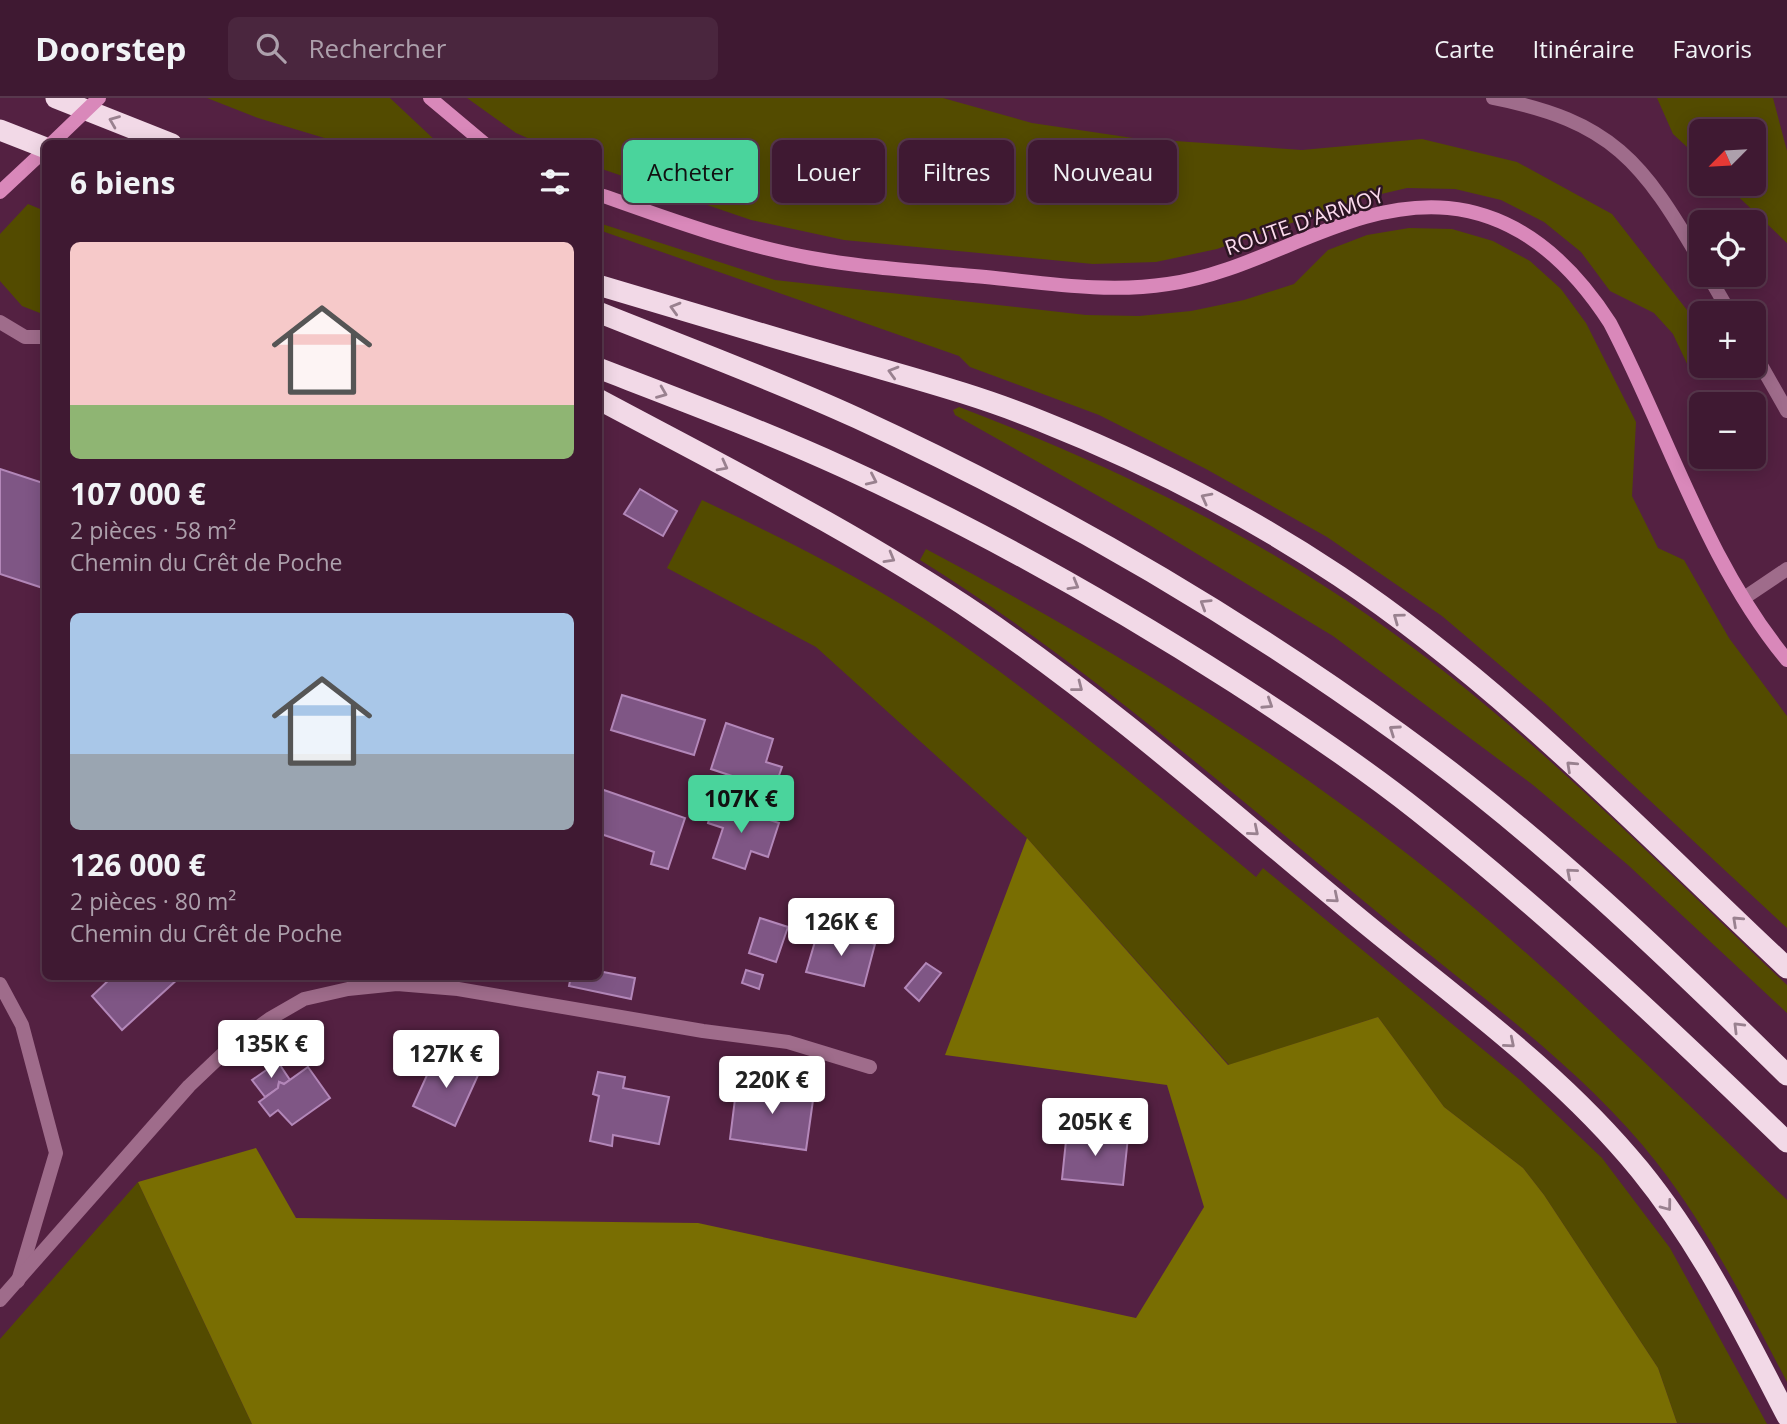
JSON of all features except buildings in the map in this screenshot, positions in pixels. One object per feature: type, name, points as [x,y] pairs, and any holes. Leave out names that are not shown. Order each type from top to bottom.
[{"type":"highway","points":[[56,98],[162,140]]},
{"type":"highway","points":[[0,130],[42,146]]},
{"type":"highway","points":[[602,286],[1005,408],[1110,450],[1231,511],[1337,575],[1456,664],[1558,753],[1787,968]]},
{"type":"highway","points":[[602,314],[828,406],[955,465],[1092,537],[1280,651],[1403,736],[1510,820],[1612,908],[1787,1075]]},
{"type":"highway","points":[[602,370],[842,466],[939,512],[1080,588],[1284,715],[1416,809],[1561,930],[1787,1142]]},
{"type":"highway","points":[[602,401],[900,564],[981,617],[1095,701],[1527,1057],[1605,1130],[1673,1214],[1729,1305],[1787,1416]]},
{"type":"main road","points":[[55,140],[99,98]]},
{"type":"main road","points":[[430,98],[480,140]]},
{"type":"main road","points":[[0,192],[42,152]]},
{"type":"main road","name":"ROUTE D'ARMOY","points":[[602,195],[718,234],[812,258],[1034,282],[1121,288],[1168,284],[1215,275],[1343,225],[1392,211],[1449,208],[1504,222],[1551,252],[1592,295],[1610,323],[1698,509],[1744,598],[1787,660]]},
{"type":"street","points":[[1493,98],[1569,118],[1609,141],[1644,173],[1689,242]]},
{"type":"street","points":[[0,322],[25,337],[42,337]]},
{"type":"street","points":[[1766,374],[1787,411]]},
{"type":"street","points":[[1744,598],[1787,569]]},
{"type":"street","points":[[0,984],[22,1025],[55,1153],[18,1283]]},
{"type":"street","points":[[0,1300],[18,1283],[189,1086],[230,1047],[271,1017],[304,999],[348,989],[397,984],[458,989],[703,1031],[788,1042],[870,1067]]},
{"type":"shaded area","points":[[207,98],[390,98],[435,140],[331,140],[258,118]]},
{"type":"shaded area","points":[[467,98],[943,98],[1032,123],[1161,140],[1028,140],[1028,203],[1177,203],[1177,141],[1302,150],[1422,139],[1517,162],[1612,214],[1689,313],[1689,368],[1673,334],[1654,313],[1610,291],[1581,252],[1544,222],[1501,200],[1455,189],[1407,188],[1360,199],[1217,249],[1156,262],[1093,264],[844,240],[751,220],[701,203],[758,203],[758,140],[623,140],[623,176],[602,169],[602,140],[532,140],[516,133]]},
{"type":"shaded area","points":[[1657,98],[1773,98],[1787,151],[1787,243],[1766,223],[1766,210],[1752,210],[1738,196],[1766,196],[1766,119],[1689,119],[1689,149],[1673,134]]},
{"type":"shaded area","points":[[28,204],[42,210],[42,314],[22,306],[0,281],[0,234]]},
{"type":"shaded area","points":[[602,224],[775,280],[1086,315],[1139,316],[1191,311],[1244,300],[1294,284],[1328,250],[1367,235],[1409,228],[1452,229],[1493,241],[1530,261],[1561,289],[1586,323],[1636,422],[1632,496],[1658,548],[1684,560],[1729,638],[1787,716],[1787,928],[1547,705],[1442,616],[1327,537],[1206,469],[1099,415],[970,367],[959,356],[602,231]]},
{"type":"shaded area","points":[[959,407],[1067,451],[1223,526],[1323,585],[1372,618],[1482,702],[1534,747],[1787,985],[1787,1013],[1628,865],[1533,785],[1333,636],[1146,523],[955,415],[953,410]]},
{"type":"shaded area","points":[[702,500],[856,578],[915,613],[985,661],[1103,751],[1256,877],[1263,868],[1520,1080],[1602,1158],[1670,1248],[1767,1424],[1677,1423],[1658,1368],[1544,1195],[1523,1168],[1444,1107],[1378,1017],[1229,1065],[1027,838],[816,647],[667,568]]},
{"type":"shaded area","points":[[926,549],[1001,589],[1148,675],[1291,768],[1360,818],[1531,957],[1787,1200],[1787,1382],[1727,1270],[1676,1189],[1627,1127],[1560,1061],[1154,728],[1040,641],[920,560]]},
{"type":"shaded area","points":[[1027,838],[1228,1065],[1378,1017],[1444,1107],[1523,1168],[1544,1195],[1658,1368],[1677,1423],[252,1424],[138,1182],[256,1148],[296,1218],[698,1223],[1136,1318],[1204,1207],[1167,1085],[945,1055]]},
{"type":"shaded area","points":[[138,1182],[252,1424],[0,1424],[0,1339]]}]
